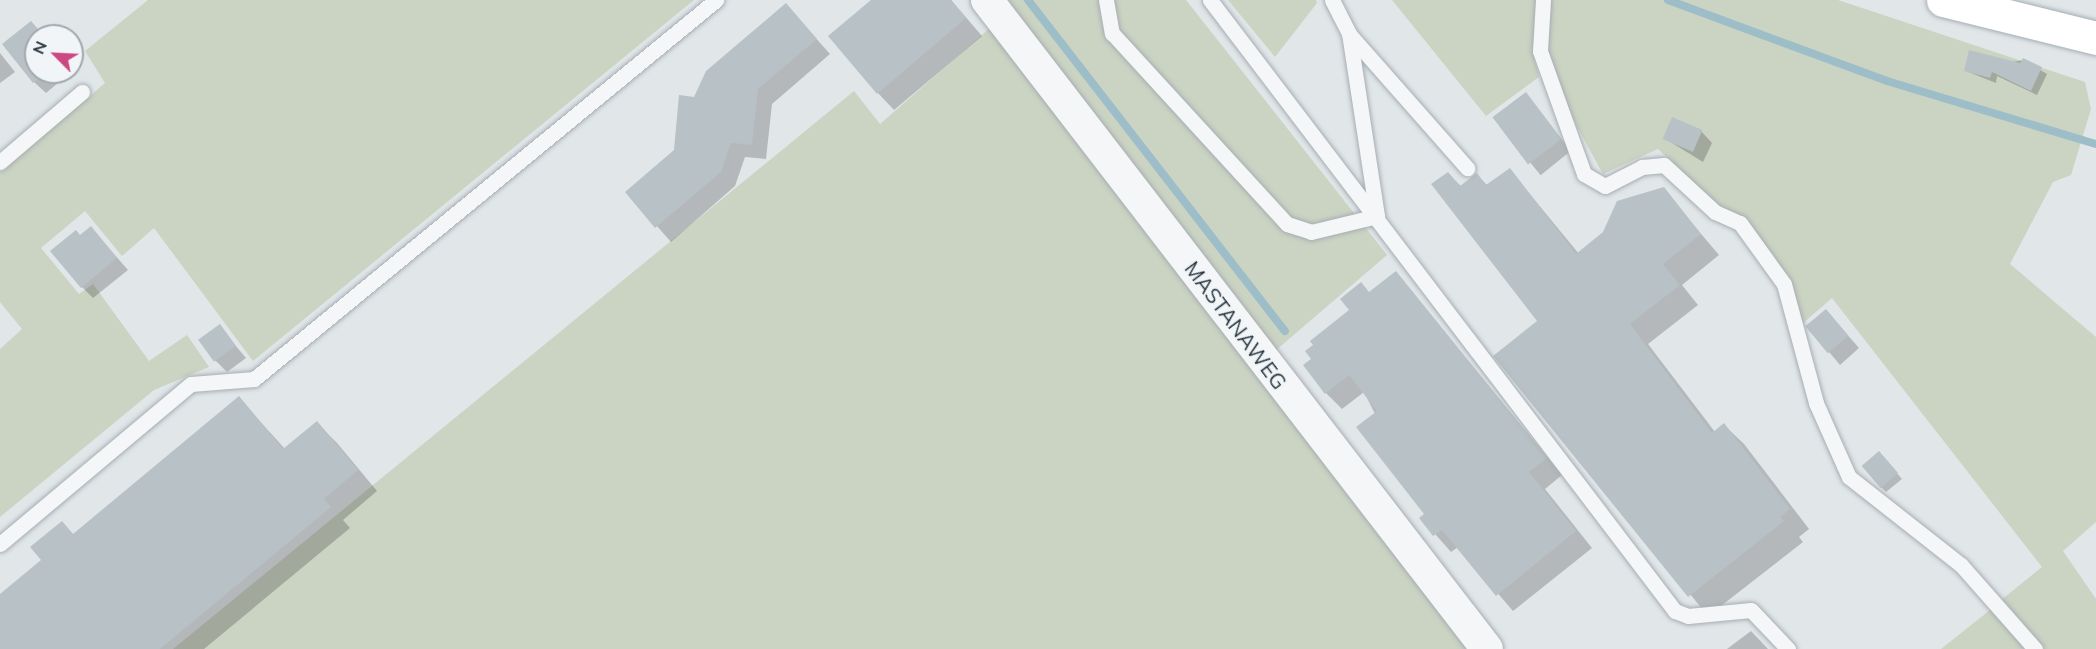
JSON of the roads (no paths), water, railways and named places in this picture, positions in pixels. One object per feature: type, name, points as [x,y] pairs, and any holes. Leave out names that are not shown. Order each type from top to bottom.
[{"type":"main road","points":[[1942,0],[2096,38]]},
{"type":"street","name":"MASTANAWEG","points":[[987,0],[1487,649]]},
{"type":"lane","points":[[0,544],[191,384],[254,379],[716,0]]},
{"type":"lane","points":[[1106,0],[1112,33],[1287,224],[1326,230],[1377,216]]},
{"type":"lane","points":[[1210,0],[1377,216],[1675,611],[1688,616],[1751,610],[1788,649]]},
{"type":"lane","points":[[1332,0],[1349,34],[1467,168]]},
{"type":"lane","points":[[1543,0],[1540,51],[1584,174],[1605,186],[1642,167],[1664,165],[1715,212],[1740,223],[1784,284],[1816,403],[1849,477],[1961,565],[2035,649]]},
{"type":"lane","points":[[1349,34],[1377,216]]},
{"type":"lane","points":[[0,162],[82,92]]},
{"type":"waterway","points":[[1028,0],[1285,331]]},
{"type":"waterway","points":[[1668,0],[1887,81],[2096,144]]}]
